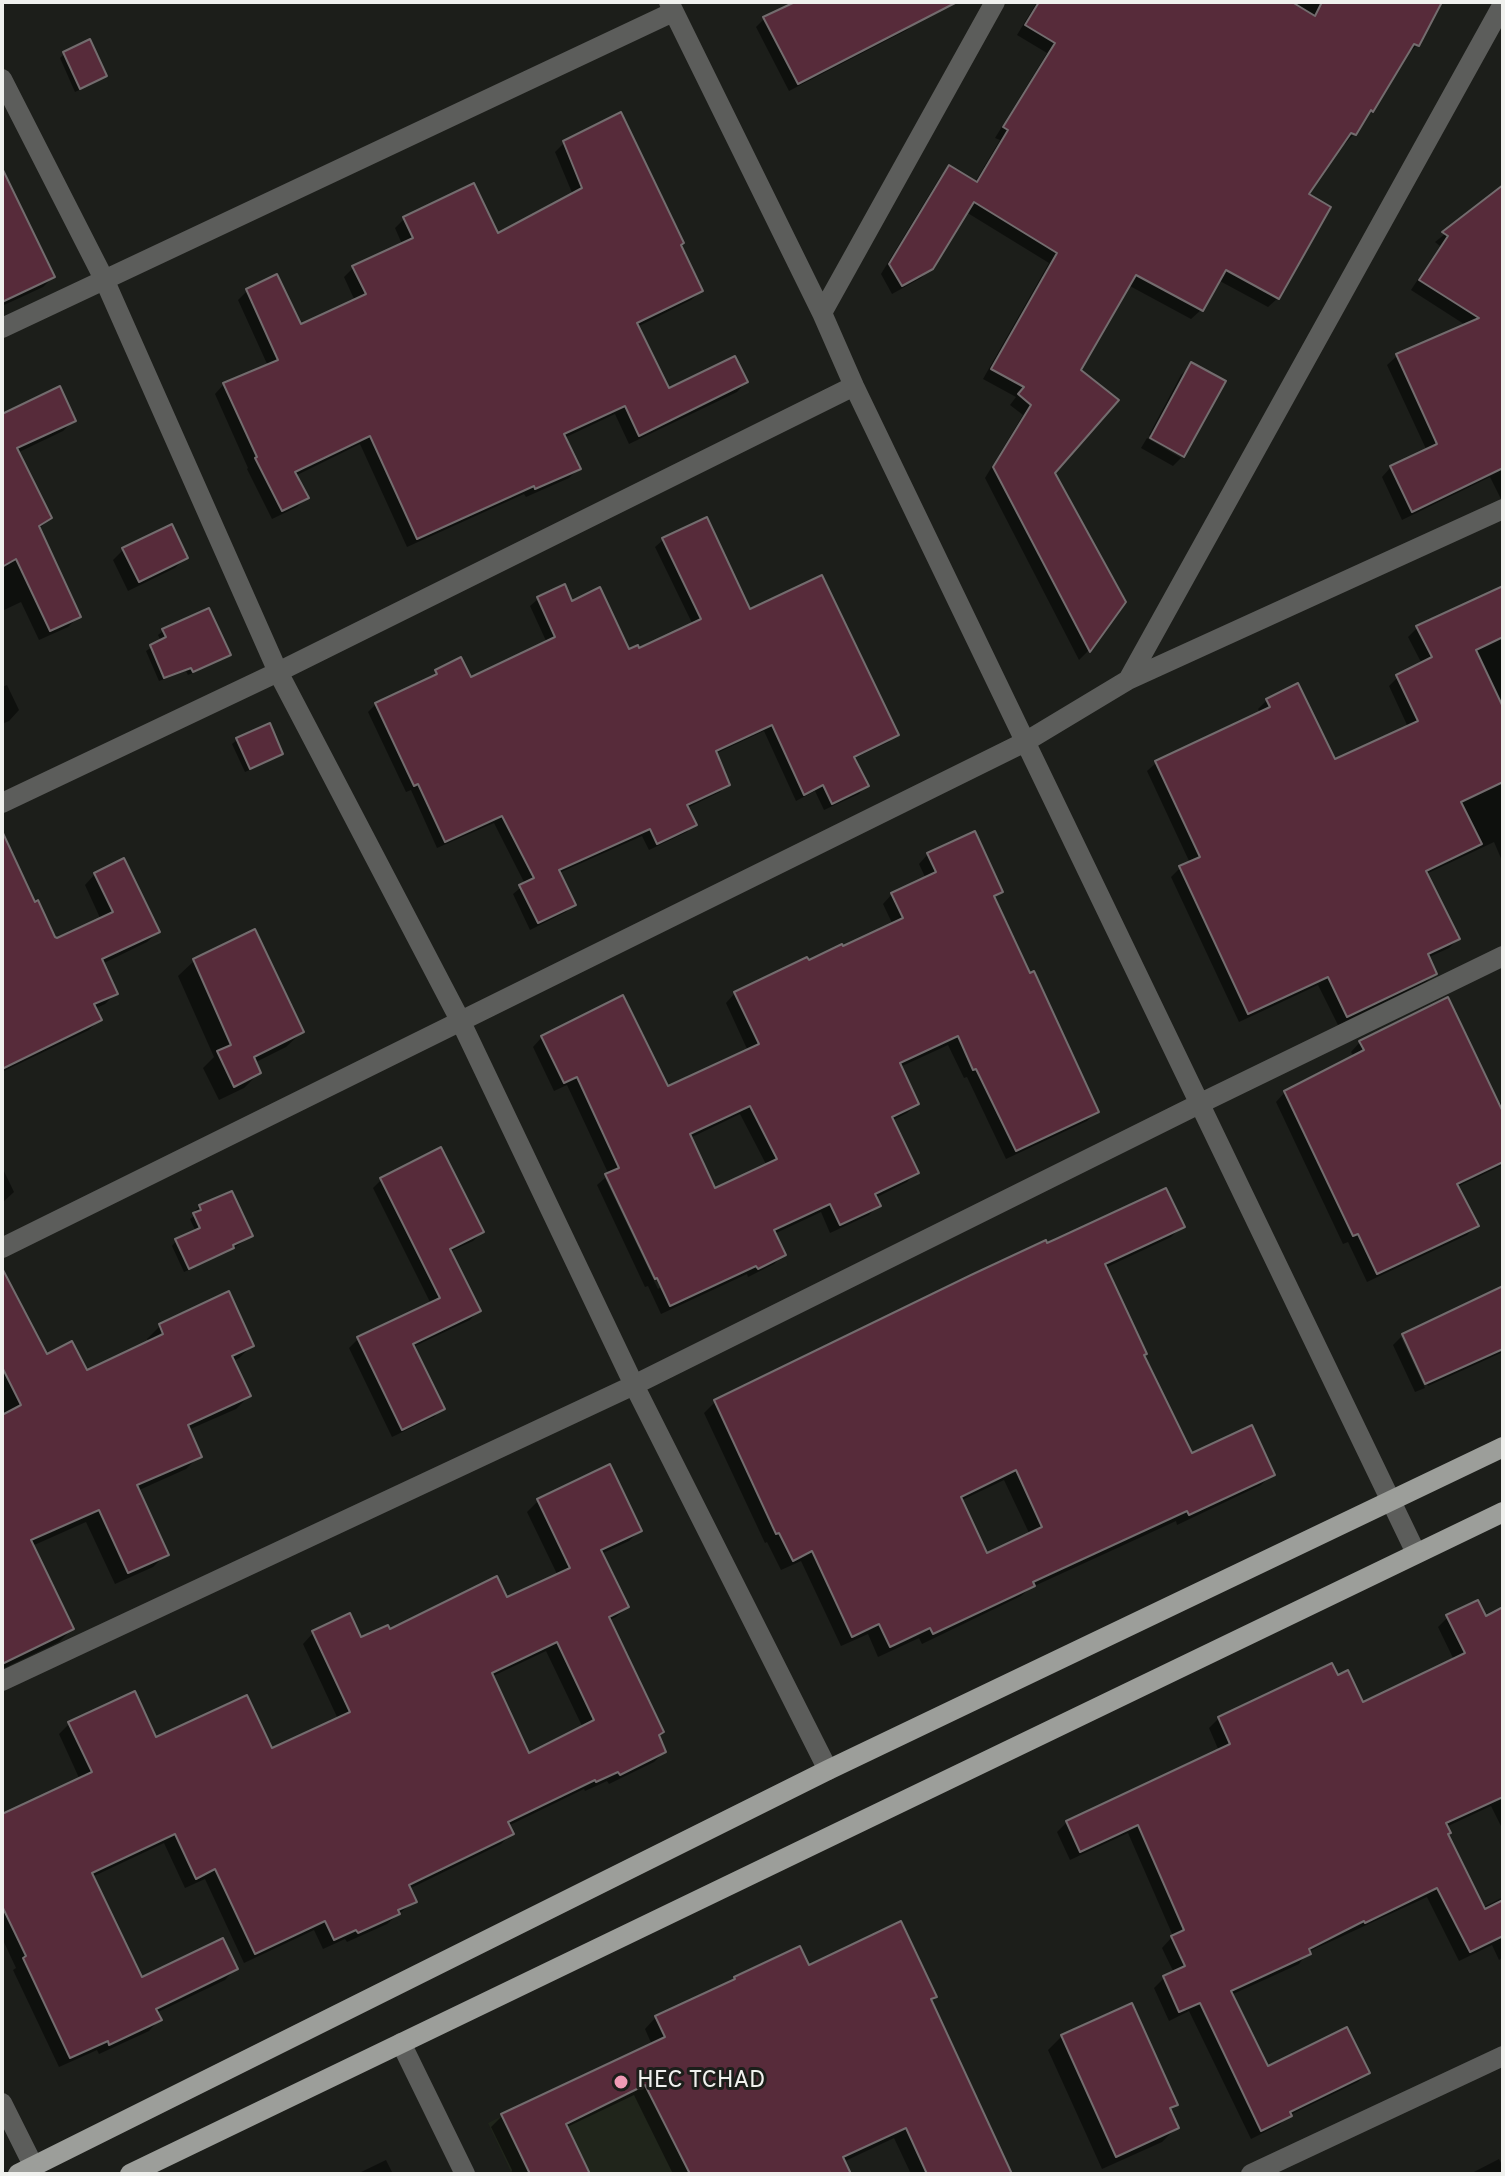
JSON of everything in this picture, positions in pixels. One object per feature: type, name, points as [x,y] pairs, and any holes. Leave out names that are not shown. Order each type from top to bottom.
[{"type":"main road","points":[[26,2170],[828,1770],[1503,1447]]},
{"type":"main road","points":[[130,2174],[1503,1512]]},
{"type":"street","points":[[822,313],[995,2]]},
{"type":"street","points":[[1128,680],[1503,4]]},
{"type":"street","points":[[2,328],[671,7],[822,313],[854,386],[1416,1553]]},
{"type":"street","points":[[2,79],[104,279],[278,672],[460,1020],[634,1385],[828,1770]]},
{"type":"street","points":[[2,803],[278,672],[854,386]]},
{"type":"street","points":[[2,1248],[1025,742],[1128,680],[1503,509]]},
{"type":"street","points":[[2,1681],[634,1385],[1503,956]]},
{"type":"street","points":[[401,2043],[465,2174]]},
{"type":"street","points":[[1251,2174],[1503,2056]]},
{"type":"street","points":[[2,2103],[26,2170]]},
{"type":"shaded area","name":"HEC TCHAD","points":[[653,2042],[717,2174],[512,2174],[488,2123]]},
{"type":"building","points":[[795,2],[957,2],[798,84],[763,17]]},
{"type":"building","points":[[1039,2],[1292,2],[1315,16],[1322,2],[1442,2],[1419,46],[1414,44],[1373,112],[1371,110],[1356,135],[1351,133],[1309,194],[1331,207],[1279,299],[1226,270],[1203,311],[1136,275],[1081,370],[1119,400],[1055,473],[1126,602],[1090,652],[993,467],[1031,405],[1018,394],[1024,387],[991,369],[1057,253],[974,202],[933,269],[902,286],[889,264],[949,165],[977,182],[1008,130],[1003,127],[1055,43],[1025,25]]},
{"type":"building","points":[[90,39],[107,76],[80,89],[63,52]]},
{"type":"building","points":[[621,112],[684,243],[681,245],[703,291],[637,323],[669,388],[735,356],[748,382],[639,436],[625,406],[564,434],[581,469],[535,489],[534,486],[417,539],[370,436],[295,472],[309,498],[282,511],[223,383],[278,360],[246,289],[277,274],[301,324],[366,294],[352,266],[413,238],[403,217],[474,183],[498,233],[582,188],[563,141]]},
{"type":"building","points":[[2,168],[55,277],[2,302]]},
{"type":"building","points":[[1503,185],[1503,468],[1412,512],[1390,466],[1437,444],[1396,354],[1479,318],[1419,280],[1448,236],[1442,232]]},
{"type":"building","points":[[1191,362],[1226,381],[1184,457],[1150,438]]},
{"type":"building","points":[[60,386],[76,421],[17,448],[52,518],[39,526],[81,617],[50,631],[16,559],[2,567],[2,414]]},
{"type":"building","points":[[707,517],[750,609],[822,575],[899,735],[854,757],[869,786],[832,804],[823,785],[804,795],[772,725],[716,751],[730,785],[687,805],[697,825],[657,844],[650,829],[559,870],[576,905],[538,923],[519,885],[534,878],[502,816],[445,842],[418,784],[414,786],[375,703],[437,674],[435,670],[461,657],[471,677],[555,637],[537,597],[565,584],[572,601],[600,587],[629,649],[638,645],[639,648],[701,619],[662,538]]},
{"type":"building","points":[[172,524],[188,558],[139,582],[122,548]]},
{"type":"building","points":[[1503,586],[1503,637],[1476,650],[1503,707],[1503,782],[1461,802],[1482,844],[1426,871],[1460,939],[1428,954],[1437,974],[1347,1017],[1328,977],[1248,1014],[1179,866],[1200,857],[1155,761],[1270,707],[1266,699],[1298,683],[1335,759],[1418,721],[1396,675],[1432,657],[1416,626]]},
{"type":"building","points":[[209,608],[231,655],[193,672],[191,668],[164,678],[150,645],[166,637],[162,629]]},
{"type":"building","points":[[270,723],[283,754],[250,769],[236,738]]},
{"type":"building","points":[[2,831],[55,937],[113,912],[94,873],[124,858],[160,932],[102,959],[118,994],[94,1004],[102,1020],[2,1069]]},
{"type":"building","points":[[975,831],[1003,892],[994,896],[1030,973],[1034,971],[1099,1112],[1016,1151],[958,1036],[900,1063],[919,1104],[892,1117],[919,1173],[875,1194],[881,1206],[840,1225],[830,1204],[774,1230],[786,1255],[670,1306],[605,1174],[619,1168],[577,1077],[564,1083],[541,1036],[623,995],[668,1086],[759,1044],[734,992],[807,957],[809,960],[903,918],[891,893],[936,872],[927,853]],"holes":[[[750,1106],[777,1159],[715,1188],[690,1134]]]},
{"type":"building","points":[[255,929],[304,1032],[254,1057],[261,1073],[234,1087],[217,1051],[231,1045],[193,959]]},
{"type":"building","points":[[1448,997],[1503,1112],[1503,1162],[1457,1184],[1479,1226],[1377,1274],[1358,1234],[1353,1236],[1284,1091],[1364,1050],[1359,1041]]},
{"type":"building","points":[[441,1147],[484,1232],[450,1249],[481,1311],[413,1344],[445,1409],[402,1430],[357,1337],[440,1298],[380,1178]]},
{"type":"building","points":[[1166,1188],[1185,1227],[1105,1264],[1147,1354],[1144,1355],[1192,1453],[1252,1425],[1275,1475],[1189,1515],[1187,1511],[1033,1582],[1035,1586],[933,1634],[930,1628],[890,1647],[879,1624],[852,1637],[812,1551],[793,1561],[779,1533],[776,1534],[714,1400],[971,1275]],"holes":[[[1016,1470],[1042,1527],[987,1553],[961,1497]]]},
{"type":"building","points":[[232,1191],[253,1236],[189,1269],[175,1239],[200,1228],[193,1213],[201,1210],[199,1205]]},
{"type":"building","points":[[2,1268],[47,1354],[72,1341],[87,1370],[163,1334],[159,1324],[229,1291],[254,1346],[232,1356],[251,1396],[188,1425],[202,1457],[137,1485],[169,1555],[128,1573],[99,1510],[31,1540],[74,1629],[2,1664],[2,1415],[21,1405],[2,1367]]},
{"type":"building","points":[[1503,1286],[1503,1349],[1425,1384],[1402,1334]]},
{"type":"building","points":[[610,1464],[642,1531],[601,1550],[629,1607],[609,1617],[664,1732],[659,1735],[666,1752],[620,1775],[618,1772],[595,1780],[508,1822],[514,1834],[409,1885],[417,1902],[398,1910],[400,1914],[334,1940],[325,1921],[255,1954],[215,1869],[196,1879],[175,1834],[92,1873],[142,1977],[223,1938],[238,1969],[156,2009],[162,2020],[109,2045],[108,2041],[70,2058],[2,1906],[2,1814],[92,1772],[68,1722],[135,1691],[156,1737],[247,1695],[272,1748],[350,1712],[312,1631],[350,1613],[361,1637],[388,1625],[390,1629],[497,1576],[507,1597],[570,1568],[537,1499]],"holes":[[[557,1642],[594,1720],[529,1753],[492,1673]]]},
{"type":"building","points":[[1478,1600],[1486,1616],[1503,1607],[1503,1797],[1446,1823],[1451,1833],[1448,1834],[1485,1909],[1503,1900],[1503,1936],[1470,1952],[1437,1888],[1364,1921],[1309,1949],[1311,1954],[1231,1991],[1268,2066],[1347,2027],[1370,2073],[1290,2112],[1292,2116],[1261,2131],[1200,2003],[1179,2012],[1163,1976],[1185,1966],[1171,1936],[1184,1930],[1138,1825],[1080,1852],[1066,1821],[1230,1744],[1218,1717],[1332,1663],[1338,1675],[1348,1670],[1363,1702],[1465,1653],[1446,1615]]},
{"type":"building","points":[[901,1921],[937,1997],[931,1999],[1012,2174],[927,2174],[906,2128],[843,2157],[851,2174],[690,2174],[645,2085],[566,2124],[590,2174],[530,2174],[501,2114],[665,2037],[655,2016],[734,1977],[800,1946],[809,1965]]},
{"type":"building","points":[[1132,2003],[1178,2105],[1170,2108],[1179,2128],[1116,2157],[1061,2035]]},
{"type":"place","name":"HEC TCHAD","points":[[621,2082]]}]
